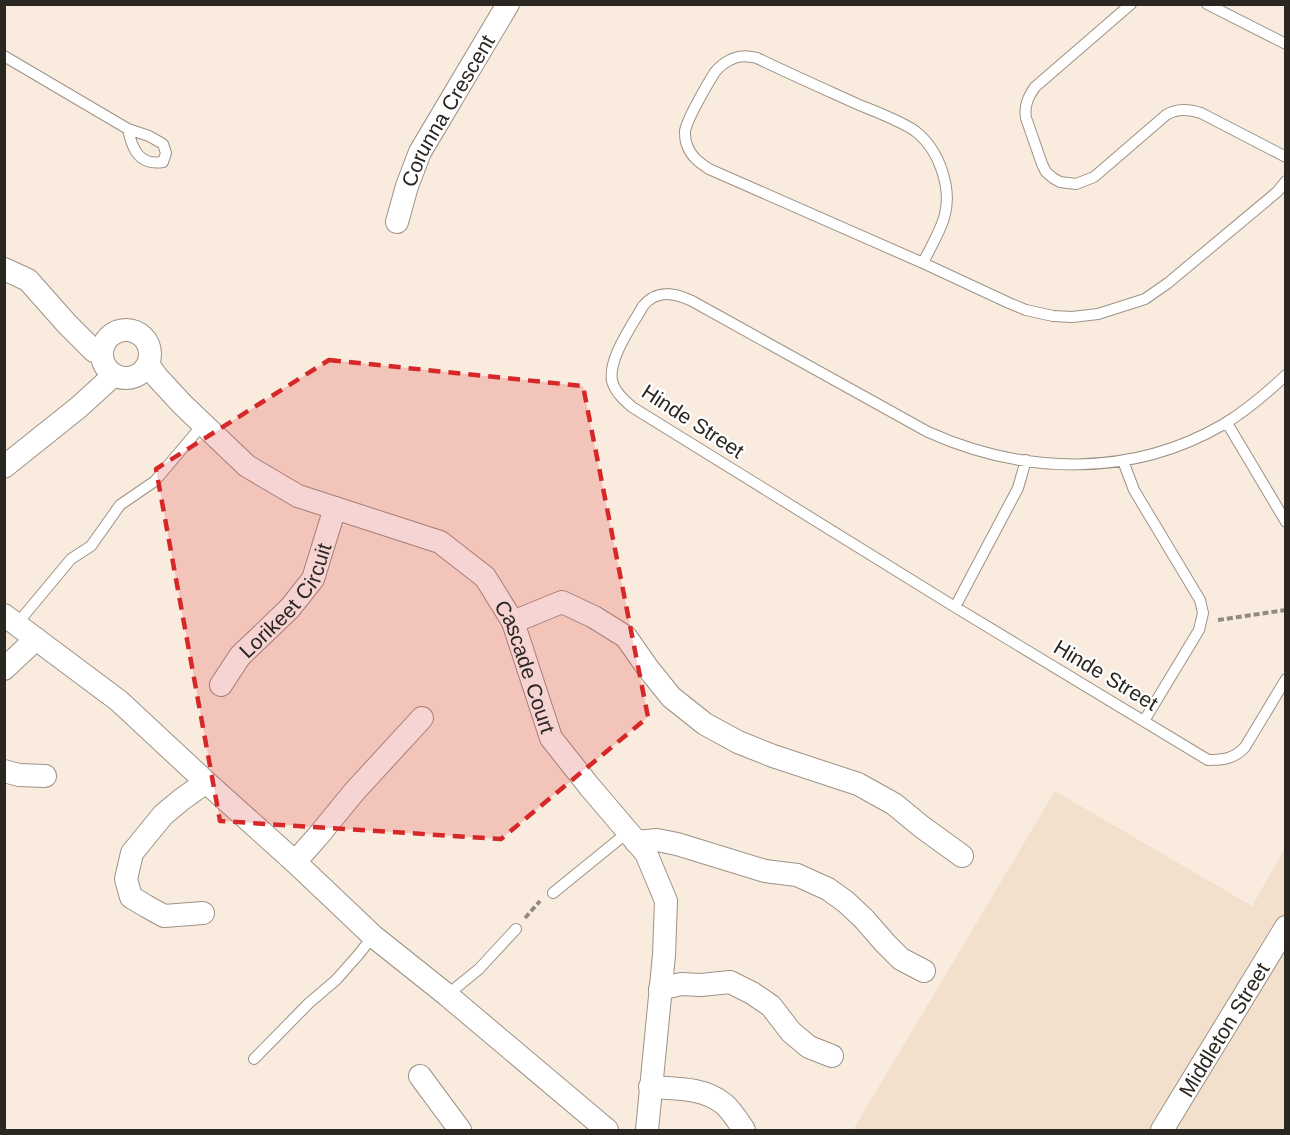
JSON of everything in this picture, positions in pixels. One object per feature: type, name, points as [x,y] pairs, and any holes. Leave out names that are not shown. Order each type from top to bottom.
[{"type":"street","name":"Corunna Crescent","points":[[397,222],[420,152],[508,4]]},
{"type":"street","points":[[4,270],[28,280],[94,351],[102,352]]},
{"type":"street","points":[[123,331],[134,332],[147,342],[150,358],[142,373],[136,377],[124,378],[114,375],[105,364],[102,352],[109,337],[123,331]]},
{"type":"street","name":"Cascade Court","points":[[148,364],[157,377],[246,466],[298,496],[440,542],[484,577],[513,622],[551,738],[646,853],[666,901],[664,955],[646,1131]]},
{"type":"street","points":[[4,466],[79,407],[114,375]]},
{"type":"street","name":"Lorikeet Circuit","points":[[221,685],[240,656],[290,608],[313,579],[334,508]]},
{"type":"street","points":[[513,622],[562,602],[594,617],[626,637],[671,697],[705,724],[738,742],[773,756],[858,784],[894,804],[962,856]]},
{"type":"street","points":[[10,620],[119,702],[296,862],[373,936],[447,995],[607,1131]]},
{"type":"street","points":[[4,669],[36,639]]},
{"type":"street","points":[[296,862],[354,792],[422,718]]},
{"type":"street","points":[[4,771],[19,775],[45,776]]},
{"type":"street","points":[[203,913],[164,916],[131,897],[126,879],[132,853],[148,833],[163,815],[206,782]]},
{"type":"street","points":[[632,837],[677,844],[765,871],[797,875],[828,889],[864,919],[902,959],[924,971]]},
{"type":"street","name":"Middleton Street","points":[[1162,1131],[1286,927]]},
{"type":"street","points":[[660,989],[681,984],[701,985],[730,982],[771,1006],[791,1032],[809,1047],[832,1056]]},
{"type":"street","points":[[420,1076],[460,1131]]},
{"type":"street","points":[[650,1087],[690,1090],[713,1097],[725,1105],[744,1131]]},
{"type":"lane","points":[[1131,4],[1035,87],[1026,103],[1026,118],[1046,172],[1060,182],[1076,184],[1094,177],[1166,115],[1178,110],[1192,110],[1200,113],[1286,157]]},
{"type":"lane","points":[[1207,4],[1286,44]]},
{"type":"lane","points":[[4,56],[128,129]]},
{"type":"lane","points":[[923,263],[945,215],[946,198],[945,182],[940,165],[915,131],[757,58],[738,56],[716,70],[688,122],[685,134],[686,145],[699,163],[1009,303],[1026,310],[1053,316],[1072,317],[1098,314],[1145,299],[1168,283],[1277,192],[1286,181]]},
{"type":"lane","name":"Hinde Street","points":[[1286,375],[1227,423],[1194,439],[1139,458],[1097,464],[1072,464],[1046,463],[981,451],[928,432],[692,301],[676,295],[660,295],[648,300],[616,355],[612,367],[612,381],[620,396],[632,407],[1208,759],[1229,759],[1239,754],[1286,679]]},
{"type":"lane","points":[[1227,423],[1286,522]]},
{"type":"lane","points":[[10,620],[71,559],[91,546],[120,505],[156,481],[203,424]]},
{"type":"lane","points":[[956,607],[1018,488],[1026,460]]},
{"type":"lane","points":[[1123,461],[1134,490],[1200,600],[1203,614],[1199,630],[1144,721]]},
{"type":"lane","points":[[553,893],[632,837]]},
{"type":"lane","points":[[447,995],[479,969],[516,929]]},
{"type":"lane","points":[[254,1059],[309,1003],[336,980],[373,936]]},
{"type":"path","points":[[1202,623],[1286,610]]},
{"type":"path","points":[[516,929],[537,902],[553,893]]},
{"type":"highlighted area","points":[[329,360],[583,386],[648,717],[501,839],[220,821],[156,469]]},
{"type":"shaded area","points":[[1055,791],[1252,906],[1285,848],[1285,1130],[853,1130]]}]
